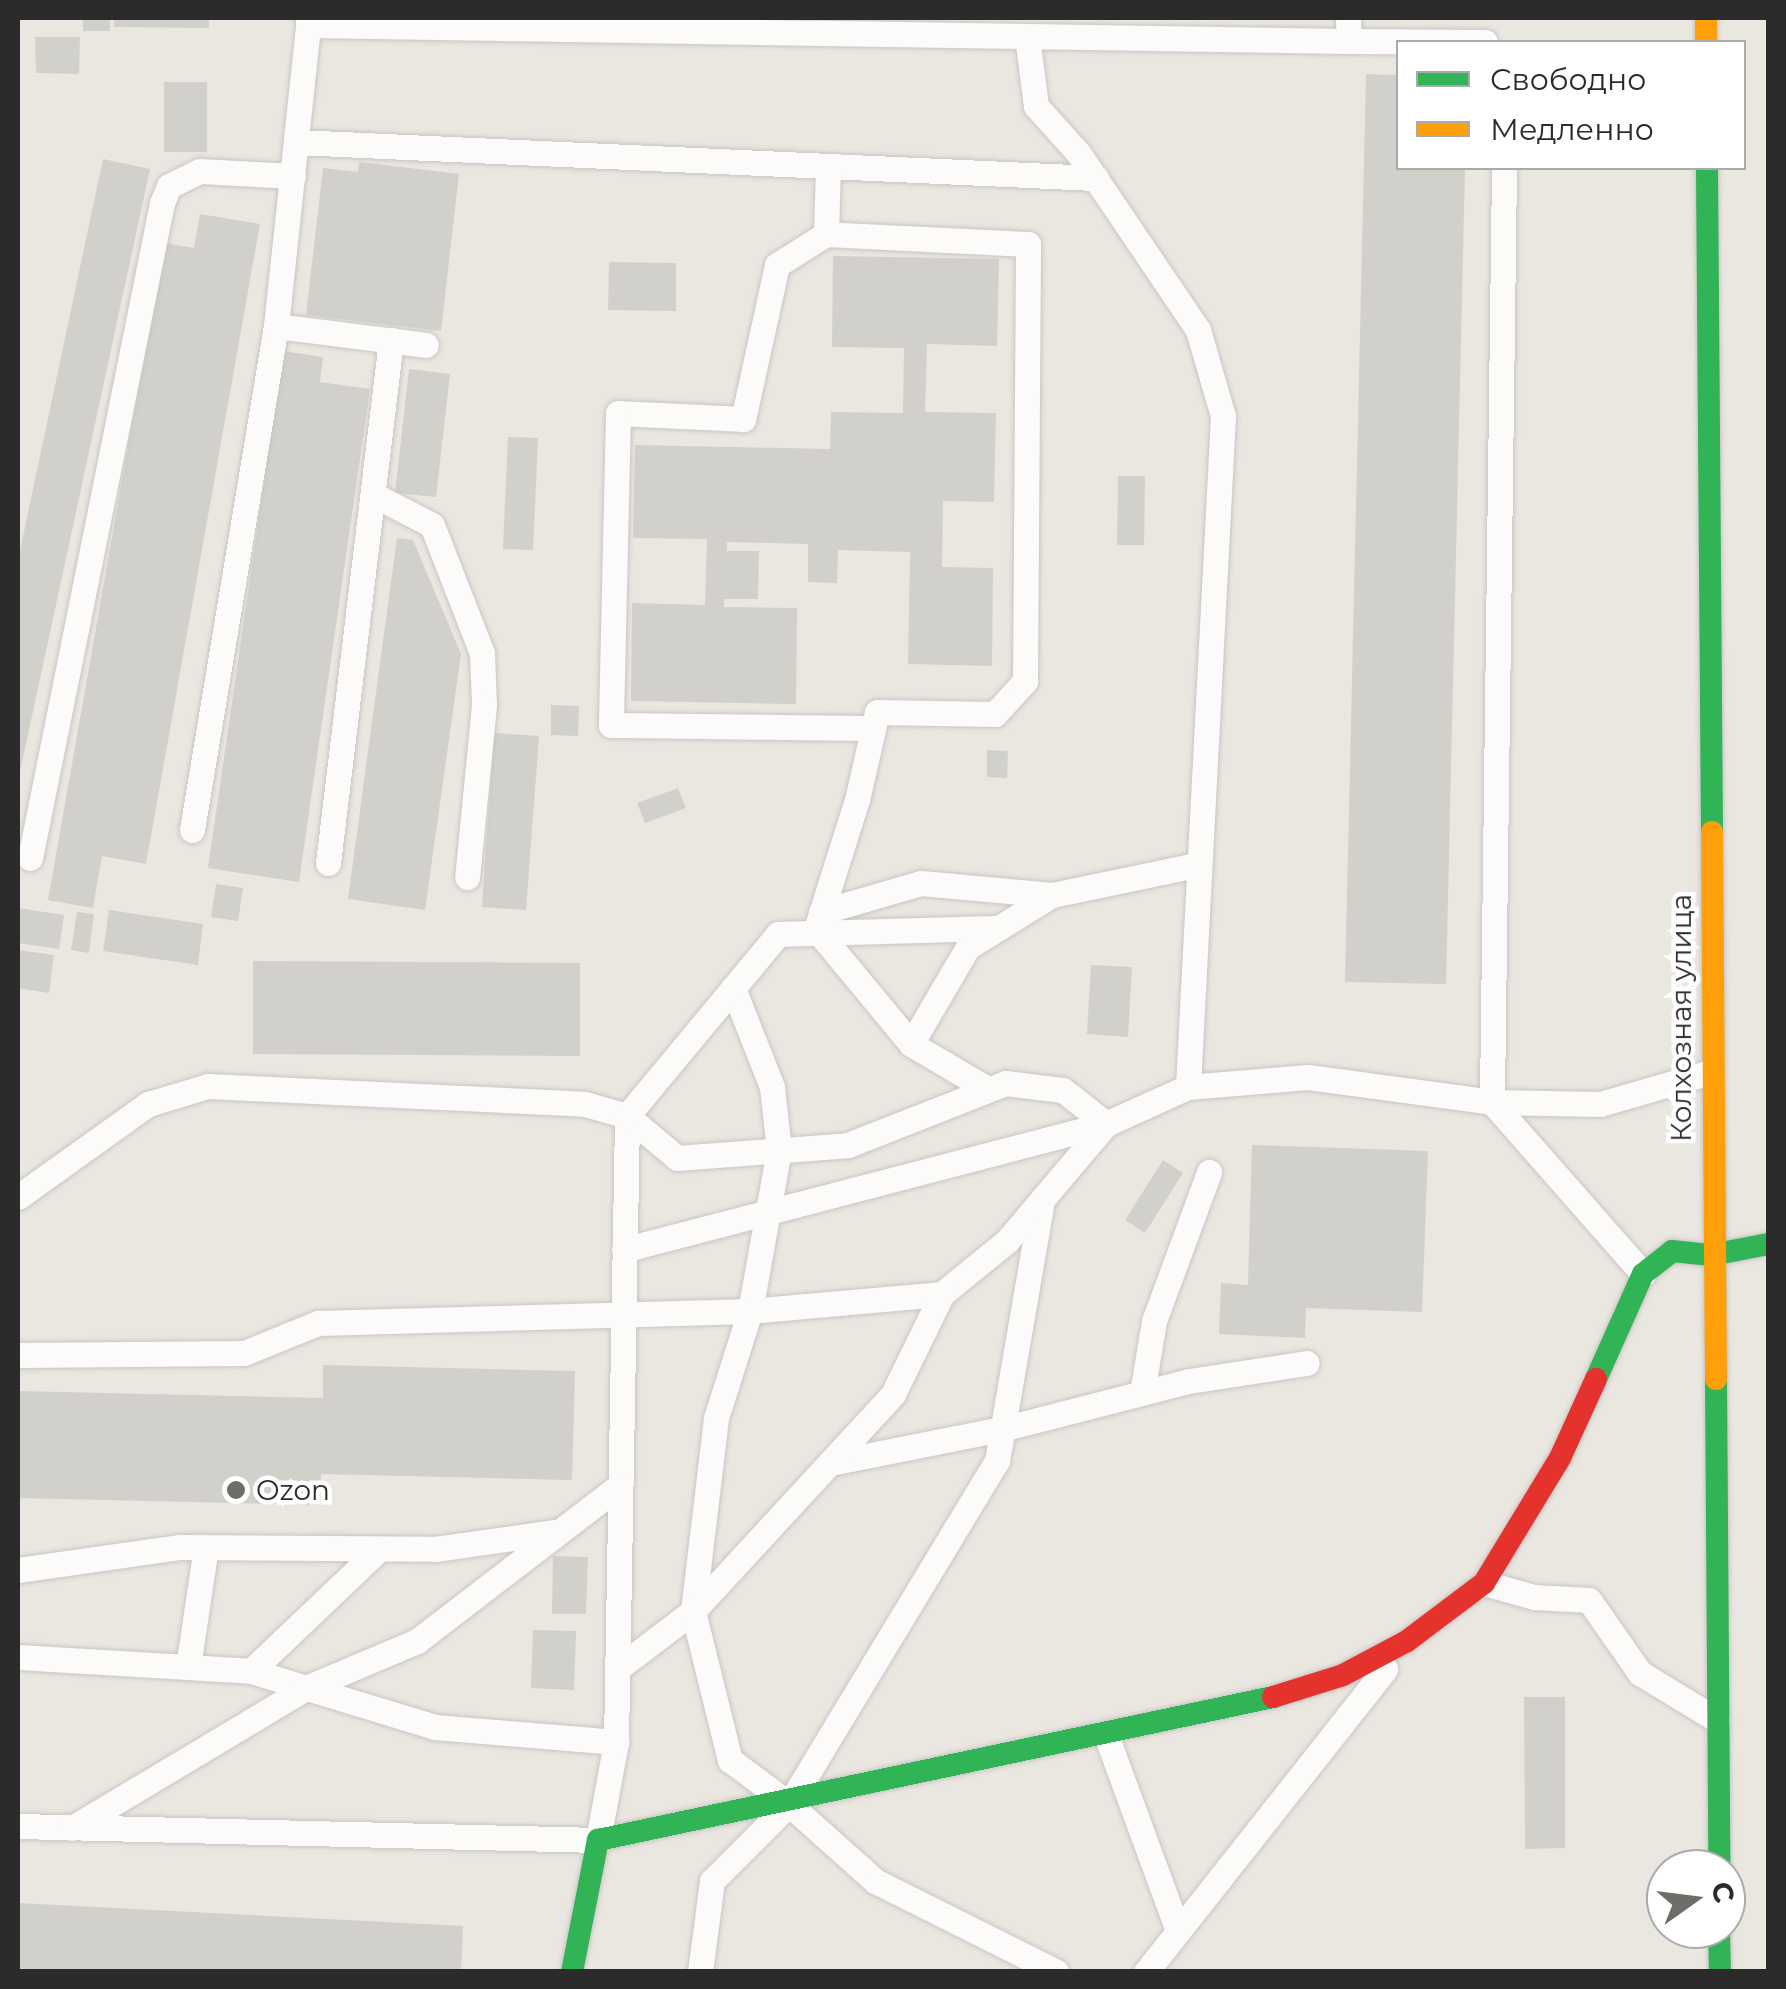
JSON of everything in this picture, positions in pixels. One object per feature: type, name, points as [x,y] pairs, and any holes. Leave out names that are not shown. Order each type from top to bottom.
[{"type":"main road","name":"Колхозная улица","points":[[1707,170],[1711,1255],[1718,1849]]},
{"type":"main road","points":[[572,1972],[598,1840],[789,1804],[1258,1702],[1343,1675],[1407,1641],[1484,1583],[1560,1458],[1643,1274],[1672,1251],[1711,1255],[1768,1244]]},
{"type":"lane","points":[[192,830],[276,326],[308,21],[1028,36],[1349,29],[1464,40]]},
{"type":"lane","points":[[1028,36],[1036,106],[1096,178],[1198,330],[1222,416],[1196,865],[1188,1087]]},
{"type":"lane","points":[[296,142],[1096,178]]},
{"type":"lane","points":[[826,234],[828,166]]},
{"type":"lane","points":[[1504,170],[1492,1102],[1643,1274]]},
{"type":"lane","points":[[30,858],[162,203],[169,186],[200,171],[293,176]]},
{"type":"lane","points":[[818,921],[873,728],[876,712],[995,714],[1025,681],[1028,244],[826,234],[777,265],[744,419],[618,413],[611,725],[873,728]]},
{"type":"lane","points":[[276,326],[426,345]]},
{"type":"lane","points":[[328,863],[390,340]]},
{"type":"lane","points":[[374,495],[432,525],[482,654],[484,705],[468,877]]},
{"type":"lane","points":[[18,1826],[598,1840],[616,1742],[626,1116],[778,934],[921,884],[1052,895],[1196,865]]},
{"type":"lane","points":[[910,1044],[968,947],[1052,895]]},
{"type":"lane","points":[[818,921],[999,928]]},
{"type":"lane","points":[[818,921],[910,1044],[984,1086],[1063,1090],[1106,1124]]},
{"type":"lane","points":[[733,988],[772,1087],[778,1150],[750,1311],[716,1418],[693,1611],[730,1760],[789,1804],[875,1881],[1057,1972]]},
{"type":"lane","points":[[624,1250],[1106,1124],[1188,1087],[1308,1077],[1492,1102],[1600,1104],[1711,1072]]},
{"type":"lane","points":[[18,1196],[148,1104],[208,1086],[586,1104],[626,1116],[677,1158],[848,1146],[984,1086]]},
{"type":"lane","points":[[617,1669],[693,1611],[893,1394],[942,1294],[1007,1241],[1106,1124]]},
{"type":"lane","points":[[1142,1393],[1154,1321],[1209,1172]]},
{"type":"lane","points":[[700,1972],[712,1882],[789,1804],[997,1461],[1042,1200]]},
{"type":"lane","points":[[18,1355],[244,1353],[318,1323],[623,1317],[750,1311],[942,1294]]},
{"type":"lane","points":[[830,1462],[1002,1430],[1142,1393],[1306,1362]]},
{"type":"lane","points":[[72,1828],[306,1688],[417,1641],[620,1484]]},
{"type":"lane","points":[[18,1570],[206,1547],[435,1549],[559,1532]]},
{"type":"lane","points":[[188,1667],[206,1547]]},
{"type":"lane","points":[[251,1672],[379,1549]]},
{"type":"lane","points":[[1484,1583],[1534,1597],[1589,1600],[1640,1673],[1717,1720]]},
{"type":"lane","points":[[1146,1972],[1407,1641]]},
{"type":"lane","points":[[18,1657],[251,1672],[435,1726],[616,1742]]},
{"type":"lane","points":[[1106,1735],[1178,1931]]},
{"type":"building","points":[[83,18],[110,18],[110,31],[83,31]]},
{"type":"building","points":[[114,18],[209,18],[209,28],[114,27]]},
{"type":"building","points":[[35,37],[80,37],[79,74],[36,73]]},
{"type":"building","points":[[1366,74],[1396,75],[1396,170],[1465,170],[1446,984],[1345,982]]},
{"type":"building","points":[[164,82],[207,82],[207,152],[164,152]]},
{"type":"building","points":[[103,159],[150,169],[18,781],[18,560]]},
{"type":"building","points":[[359,162],[459,174],[441,331],[306,315],[323,168],[358,172]]},
{"type":"building","points":[[200,214],[260,224],[146,864],[102,856],[93,908],[48,900],[164,243],[194,248]]},
{"type":"building","points":[[833,256],[999,259],[997,346],[927,344],[925,412],[996,413],[994,502],[943,501],[942,567],[993,568],[992,666],[908,664],[910,552],[838,550],[837,583],[808,582],[808,544],[727,542],[727,551],[759,551],[758,599],[724,599],[724,607],[797,608],[796,704],[631,701],[632,603],[705,605],[707,539],[633,538],[635,445],[830,449],[831,412],[903,413],[904,348],[832,347]]},
{"type":"building","points":[[609,262],[676,263],[676,311],[608,310]]},
{"type":"building","points":[[283,351],[323,357],[320,382],[370,389],[299,882],[208,868]]},
{"type":"building","points":[[409,369],[450,374],[436,497],[395,493]]},
{"type":"building","points":[[508,437],[538,438],[533,550],[503,549]]},
{"type":"building","points":[[1118,476],[1145,476],[1144,545],[1117,545]]},
{"type":"building","points":[[397,538],[413,540],[461,654],[425,910],[348,899]]},
{"type":"building","points":[[551,705],[579,706],[578,736],[551,735]]},
{"type":"building","points":[[494,733],[539,736],[526,910],[482,907]]},
{"type":"building","points":[[987,750],[1008,751],[1007,778],[987,777]]},
{"type":"building","points":[[678,788],[686,808],[645,823],[637,803]]},
{"type":"building","points":[[216,884],[243,888],[238,921],[211,917]]},
{"type":"building","points":[[18,908],[64,915],[59,949],[18,943]]},
{"type":"building","points":[[109,910],[203,924],[198,965],[103,951]]},
{"type":"building","points":[[77,912],[94,914],[89,953],[71,950]]},
{"type":"building","points":[[18,950],[54,955],[49,993],[18,988]]},
{"type":"building","points":[[253,961],[580,963],[580,1056],[253,1054]]},
{"type":"building","points":[[1091,965],[1132,967],[1128,1037],[1087,1034]]},
{"type":"building","points":[[1252,1145],[1428,1151],[1422,1312],[1306,1308],[1305,1338],[1219,1334],[1221,1283],[1248,1285]]},
{"type":"building","points":[[1163,1160],[1183,1173],[1145,1233],[1125,1220]]},
{"type":"building","points":[[323,1365],[575,1371],[572,1480],[321,1474],[320,1505],[18,1498],[18,1391],[323,1398]]},
{"type":"building","points":[[553,1556],[588,1557],[586,1614],[552,1614]]},
{"type":"building","points":[[533,1630],[576,1631],[574,1690],[531,1688]]},
{"type":"building","points":[[1524,1697],[1565,1697],[1565,1848],[1525,1849]]},
{"type":"building","points":[[18,1903],[463,1926],[461,1972],[18,1972]]},
{"type":"traffic: fast","points":[[1707,170],[1712,832]]},
{"type":"traffic: fast","points":[[1596,1379],[1643,1274],[1672,1251],[1711,1255],[1768,1244]]},
{"type":"traffic: fast","points":[[1716,1379],[1719,1849]]},
{"type":"traffic: fast","points":[[572,1972],[598,1840],[1273,1697]]},
{"type":"traffic: fast","points":[[1719,1949],[1720,1972]]},
{"type":"traffic: slow","points":[[1706,18],[1706,40]]},
{"type":"traffic: slow","points":[[1712,832],[1716,1379]]},
{"type":"traffic: jam","points":[[1273,1697],[1343,1675],[1407,1641],[1484,1583],[1560,1458],[1596,1379]]},
{"type":"place","name":"Ozon","points":[[236,1490]]}]
